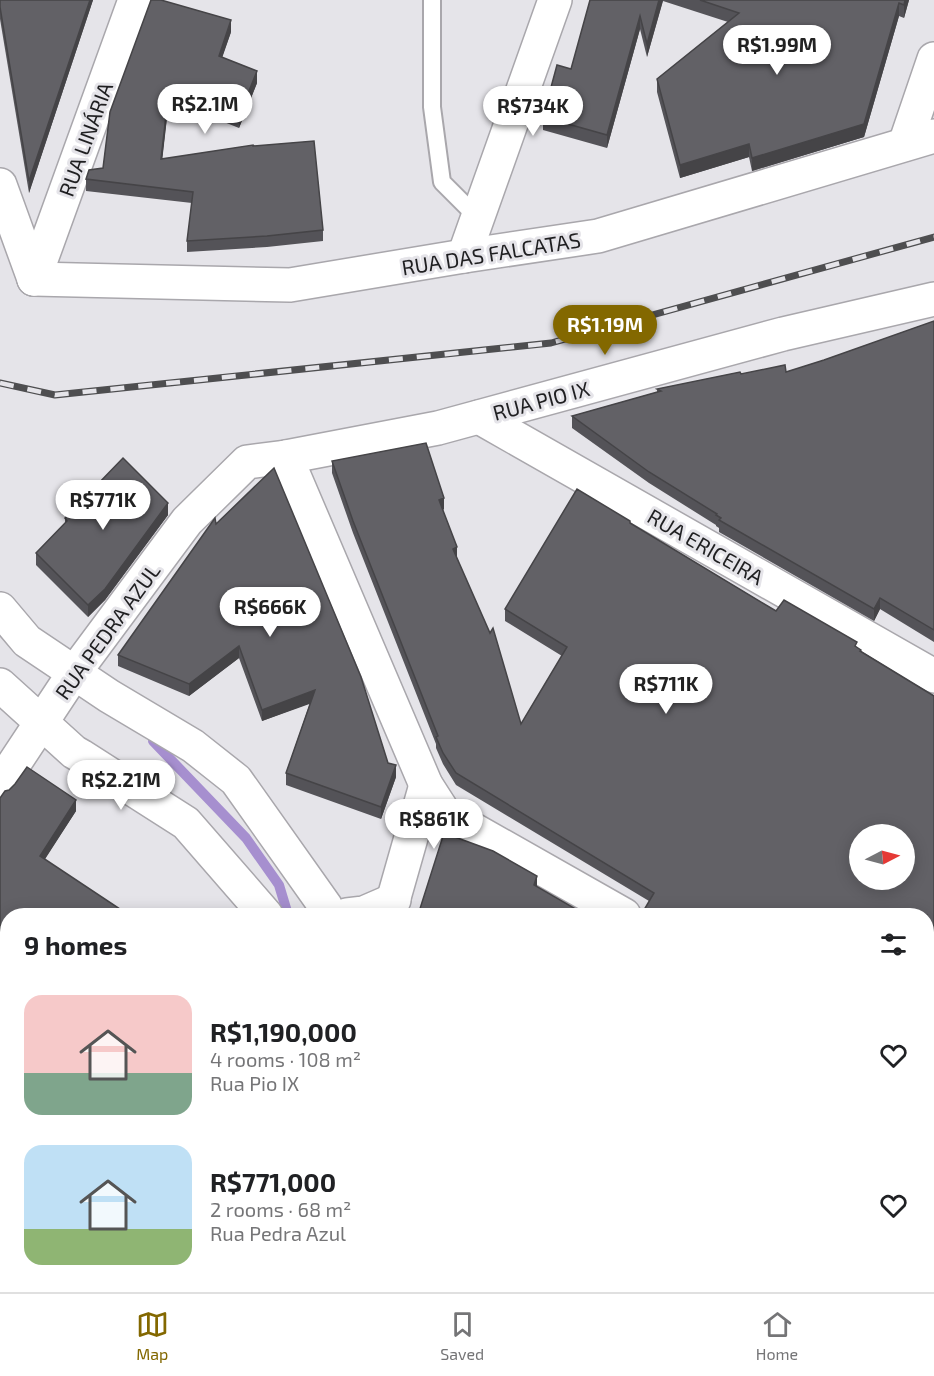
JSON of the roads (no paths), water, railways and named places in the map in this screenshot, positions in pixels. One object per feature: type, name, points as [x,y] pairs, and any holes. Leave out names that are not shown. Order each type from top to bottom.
[{"type":"street","name":"RUA LINÁRIA","points":[[34,279],[135,0]]},
{"type":"street","points":[[464,256],[555,0]]},
{"type":"street","points":[[919,140],[934,59]]},
{"type":"street","name":"RUA DAS FALCATAS","points":[[34,279],[290,285],[598,236],[919,140]]},
{"type":"street","points":[[0,185],[34,279]]},
{"type":"street","name":"RUA PIO IX","points":[[286,457],[438,428],[783,334],[934,299]]},
{"type":"street","name":"RUA ERICEIRA","points":[[479,417],[934,676]]},
{"type":"street","points":[[286,457],[426,785],[444,813],[612,908]]},
{"type":"street","name":"RUA PEDRA AZUL","points":[[0,785],[74,673],[187,521],[247,462],[286,457]]},
{"type":"street","points":[[0,609],[27,641],[109,696],[194,746],[236,780],[331,908]]},
{"type":"street","points":[[0,685],[74,752],[186,823],[260,908]]},
{"type":"street","points":[[392,908],[426,785]]},
{"type":"lane","points":[[432,0],[432,107],[442,182],[477,217]]},
{"type":"waterway","points":[[153,741],[246,838],[279,885],[286,908]]},
{"type":"railway","points":[[0,383],[55,395],[551,343],[934,237]]}]
